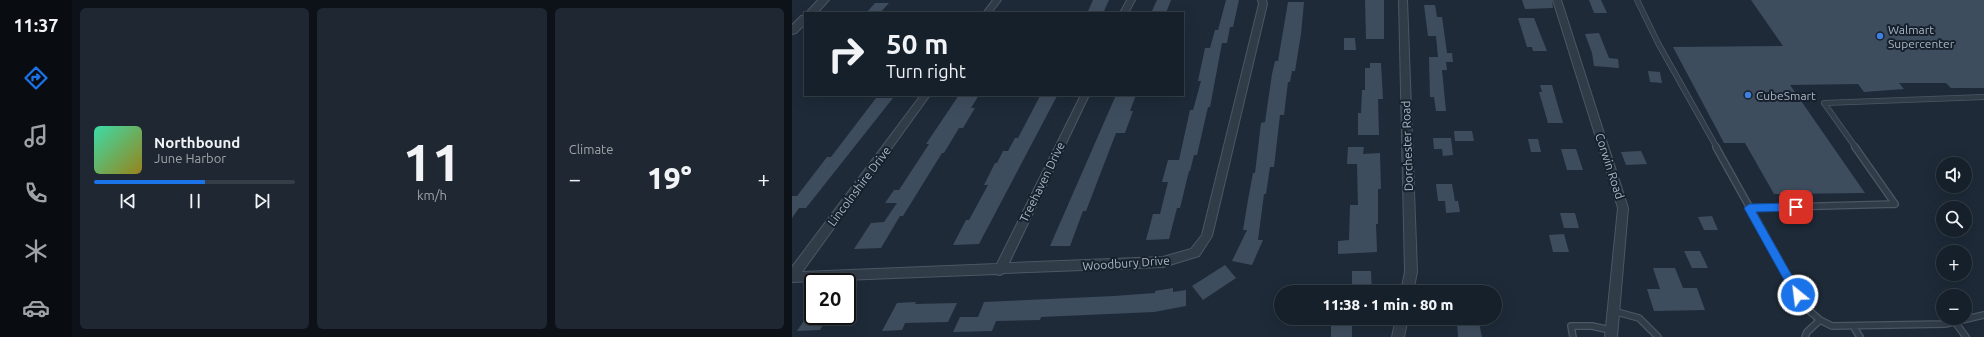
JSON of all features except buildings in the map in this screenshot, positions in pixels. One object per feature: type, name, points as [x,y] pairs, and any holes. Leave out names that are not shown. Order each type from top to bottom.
[{"type":"street","points":[[812,12],[824,0]]},
{"type":"street","points":[[988,12],[997,0]]},
{"type":"street","points":[[1125,12],[1131,0]]},
{"type":"street","name":"Woodbury Drive","points":[[792,277],[1000,270],[1163,262],[1195,253],[1207,236],[1263,4],[1262,0]]},
{"type":"street","name":"Dorchester Road","points":[[1403,0],[1411,272],[1408,285]]},
{"type":"street","name":"Corwin Road","points":[[1557,0],[1623,208],[1610,334]]},
{"type":"street","points":[[792,31],[804,19]]},
{"type":"street","name":"Lincolnshire Drive","points":[[792,277],[925,96]]},
{"type":"street","name":"Treehaven Drive","points":[[1000,270],[1085,96]]},
{"type":"street","points":[[1398,337],[1401,325]]},
{"type":"lane","points":[[1637,0],[1658,43],[1804,307],[1820,320],[1832,326],[1936,324]]},
{"type":"lane","points":[[1749,208],[1895,204],[1824,103],[1984,97]]},
{"type":"lane","points":[[1612,310],[1636,316],[1646,322],[1658,337]]},
{"type":"lane","points":[[1981,315],[1984,321]]},
{"type":"lane","points":[[1805,337],[1807,332],[1820,320]]},
{"type":"lane","points":[[1957,325],[1966,337]]},
{"type":"lane","points":[[1573,337],[1571,326],[1592,326],[1610,334]]},
{"type":"lane","points":[[1853,326],[1860,337]]},
{"type":"place","name":"Walmart Supercenter","points":[[1880,36]]},
{"type":"place","name":"CubeSmart","points":[[1748,95]]},
{"type":"route","points":[[1796,207],[1749,208],[1798,295]]}]
